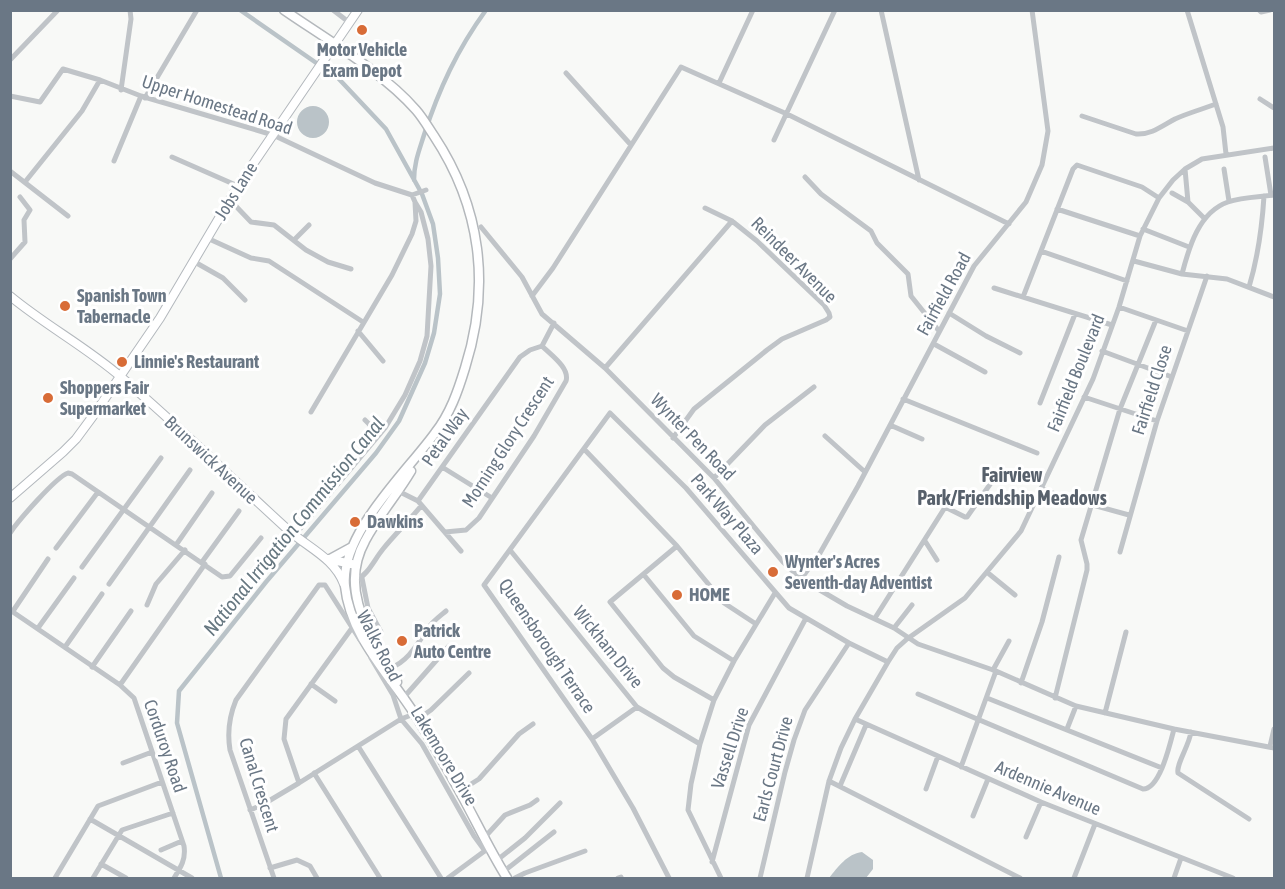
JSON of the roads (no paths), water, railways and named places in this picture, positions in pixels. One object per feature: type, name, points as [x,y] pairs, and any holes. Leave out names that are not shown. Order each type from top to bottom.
[{"type":"main road","points":[[284,10],[335,44],[396,90],[417,111],[448,158],[468,204],[474,225],[479,312],[475,337],[456,397],[438,429],[363,526],[352,547],[351,564]]},
{"type":"main road","name":"Walks Road","points":[[416,717],[375,658],[353,620],[345,585],[351,564],[423,449]]},
{"type":"main road","points":[[328,559],[352,547]]},
{"type":"main road","name":"Walks Road","points":[[351,564],[359,579],[356,594],[362,619],[460,791],[484,838],[487,849],[505,875]]},
{"type":"street","points":[[10,60],[58,10]]},
{"type":"street","points":[[121,90],[131,19],[130,10]]},
{"type":"street","points":[[114,161],[143,97],[197,10]]},
{"type":"street","points":[[333,10],[350,23]]},
{"type":"street","name":"Jobs Lane","points":[[10,498],[76,439],[160,318],[238,186],[358,10]]},
{"type":"street","points":[[719,83],[753,10]]},
{"type":"street","points":[[774,140],[836,10]]},
{"type":"street","points":[[881,10],[919,180]]},
{"type":"street","name":"Fairfield Road","points":[[801,579],[820,553],[865,472],[974,266],[1026,201],[1042,165],[1048,131],[1032,10]]},
{"type":"street","points":[[1187,10],[1223,127],[1226,154]]},
{"type":"street","points":[[1259,10],[1261,12],[1270,10]]},
{"type":"street","points":[[531,296],[553,268],[681,66],[788,114],[1009,224]]},
{"type":"street","name":"Upper Homestead Road","points":[[10,96],[40,102],[63,69],[100,80],[143,97],[273,135],[375,183],[413,195]]},
{"type":"street","points":[[567,73],[631,145]]},
{"type":"street","points":[[25,182],[82,111],[100,80]]},
{"type":"street","points":[[1260,99],[1275,108]]},
{"type":"street","points":[[1082,116],[1136,134],[1143,134],[1157,130],[1176,118],[1216,104]]},
{"type":"street","name":"Fairfield Boulevard","points":[[807,879],[829,781],[855,719],[897,648],[965,598],[1021,531],[1084,397],[1119,307],[1143,229],[1159,198],[1185,169],[1202,159],[1275,148]]},
{"type":"street","points":[[172,157],[238,186]]},
{"type":"street","points":[[1249,287],[1258,259],[1270,195],[1265,157]]},
{"type":"street","points":[[1023,297],[1073,169],[1077,165],[1142,187],[1159,198]]},
{"type":"street","points":[[1185,169],[1188,201]]},
{"type":"street","points":[[1224,169],[1229,201]]},
{"type":"street","points":[[10,171],[69,216]]},
{"type":"street","points":[[805,177],[821,194],[871,231],[877,243],[908,274],[911,296],[939,331]]},
{"type":"street","points":[[311,412],[392,275],[412,234],[416,221],[413,195],[426,190]]},
{"type":"street","points":[[1172,193],[1188,201],[1204,218]]},
{"type":"street","points":[[1182,274],[1189,248],[1204,218],[1229,201],[1270,195]]},
{"type":"street","points":[[10,259],[25,242],[24,220],[30,210],[20,197]]},
{"type":"street","points":[[230,200],[251,222],[274,225],[295,239],[306,250],[328,262],[351,269]]},
{"type":"street","points":[[296,537],[385,428],[405,395],[420,361],[426,336],[431,266],[428,239],[421,212],[415,202]]},
{"type":"street","points":[[705,208],[732,221]]},
{"type":"street","points":[[1058,209],[1140,237]]},
{"type":"street","name":"Reindeer Avenue","points":[[604,368],[732,221],[757,241],[824,305],[830,317],[782,339],[767,350],[694,409],[673,438]]},
{"type":"street","points":[[295,239],[309,225]]},
{"type":"street","name":"Wynter Pen Road","points":[[481,227],[522,277],[542,314],[604,368],[714,478],[783,562],[801,579],[847,606],[894,628],[908,639],[994,671],[1076,706],[1174,729],[1272,747]]},
{"type":"street","points":[[1143,229],[1189,248]]},
{"type":"street","points":[[207,238],[251,258],[269,261],[363,322]]},
{"type":"street","points":[[1041,251],[1127,281]]},
{"type":"street","points":[[193,261],[223,278],[245,300]]},
{"type":"street","points":[[1134,261],[1182,274],[1227,279],[1275,297]]},
{"type":"street","name":"Fairfield Close","points":[[1120,552],[1157,421],[1208,276]]},
{"type":"street","points":[[994,288],[1112,325]]},
{"type":"street","name":"Brunswick Avenue","points":[[10,296],[120,376],[296,537],[328,559],[340,572],[345,585]]},
{"type":"street","points":[[1119,307],[1188,331]]},
{"type":"street","points":[[949,313],[986,336],[1020,352]]},
{"type":"street","points":[[1040,403],[1075,314]]},
{"type":"street","points":[[1055,698],[1088,564],[1081,540],[1120,409],[1156,320]]},
{"type":"street","name":"Morning Glory Crescent","points":[[445,532],[460,532],[471,526],[534,436],[568,377],[566,371],[542,346],[554,323]]},
{"type":"street","points":[[358,331],[383,361]]},
{"type":"street","points":[[934,344],[985,372]]},
{"type":"street","name":"Petal Way","points":[[359,579],[407,524],[442,466],[520,357],[542,346]]},
{"type":"street","points":[[1102,351],[1172,377]]},
{"type":"street","points":[[714,478],[765,425],[814,387]]},
{"type":"street","points":[[1084,397],[1157,421]]},
{"type":"street","points":[[903,399],[1037,453]]},
{"type":"street","name":"Queensborough Terrace","points":[[610,413],[484,585],[592,739],[633,808],[669,879]]},
{"type":"street","name":"Park Way Plaza","points":[[610,413],[686,488],[789,608],[849,643],[888,662]]},
{"type":"street","points":[[365,420],[371,426],[374,440]]},
{"type":"street","points":[[890,425],[922,439]]},
{"type":"street","points":[[825,436],[865,472]]},
{"type":"street","points":[[584,449],[677,546],[724,603],[756,624]]},
{"type":"street","points":[[82,567],[161,458]]},
{"type":"street","points":[[442,466],[492,498]]},
{"type":"street","points":[[109,584],[190,470]]},
{"type":"street","points":[[875,618],[944,509],[947,508],[968,517],[998,473]]},
{"type":"street","points":[[10,533],[64,475],[72,474],[222,577],[230,576],[261,538]]},
{"type":"street","points":[[1041,488],[1060,496],[1129,515]]},
{"type":"street","points":[[398,491],[419,503],[461,551]]},
{"type":"street","points":[[56,548],[98,492]]},
{"type":"street","points":[[176,545],[212,493]]},
{"type":"street","points":[[120,685],[238,511]]},
{"type":"street","points":[[925,541],[937,560]]},
{"type":"street","points":[[677,546],[610,602],[663,668],[714,700]]},
{"type":"street","name":"Wickham Drive","points":[[510,549],[637,707],[700,744]]},
{"type":"street","points":[[147,605],[156,584],[185,550]]},
{"type":"street","points":[[1021,683],[1042,622],[1059,557]]},
{"type":"street","points":[[11,610],[48,559]]},
{"type":"street","name":"Brunswick Avenue","points":[[328,559],[351,564]]},
{"type":"street","points":[[988,573],[1015,595]]},
{"type":"street","points":[[644,575],[694,636],[734,661]]},
{"type":"street","points":[[38,628],[74,578]]},
{"type":"street","name":"Lakemoore Drive","points":[[322,584],[337,602],[393,694],[401,719],[422,744],[474,836],[487,849]]},
{"type":"street","name":"Canal Crescent","points":[[274,879],[230,750],[228,735],[231,712],[236,700],[322,584]]},
{"type":"street","points":[[721,879],[688,810],[691,784],[700,744],[714,700],[734,661],[775,593]]},
{"type":"street","points":[[65,647],[102,594]]},
{"type":"street","points":[[894,628],[912,605]]},
{"type":"street","name":"Corduroy Road","points":[[11,610],[120,685],[134,698],[182,841],[185,855],[174,879]]},
{"type":"street","points":[[92,667],[130,611]]},
{"type":"street","points":[[390,668],[399,664],[422,639],[430,625],[446,611]]},
{"type":"street","name":"Vassell Drive","points":[[712,862],[749,725],[806,618]]},
{"type":"street","points":[[299,783],[284,739],[286,719],[352,628]]},
{"type":"street","points":[[1105,713],[1126,632]]},
{"type":"street","points":[[962,766],[987,698],[994,671],[1009,641]]},
{"type":"street","name":"Earls Court Drive","points":[[760,879],[794,740],[805,710],[849,643]]},
{"type":"street","points":[[405,696],[449,646]]},
{"type":"street","points":[[250,810],[299,783],[401,719],[416,717],[431,711],[469,673]]},
{"type":"street","points":[[311,684],[336,701]]},
{"type":"street","points":[[918,694],[1148,790],[1162,768],[1174,729]]},
{"type":"street","points":[[987,698],[1162,768]]},
{"type":"street","points":[[1067,729],[1076,706]]},
{"type":"street","points":[[592,739],[637,707]]},
{"type":"street","name":"Ardennie Avenue","points":[[855,719],[1041,802],[1233,879]]},
{"type":"street","points":[[460,791],[479,778],[519,734],[533,724]]},
{"type":"street","points":[[840,786],[866,725]]},
{"type":"street","points":[[1272,747],[1275,729]]},
{"type":"street","points":[[1191,732],[1190,742],[1177,767],[1178,773],[1249,819]]},
{"type":"street","points":[[358,746],[441,879]]},
{"type":"street","points":[[123,763],[152,752]]},
{"type":"street","points":[[926,789],[938,756]]},
{"type":"street","points":[[314,773],[380,879]]},
{"type":"street","points":[[974,816],[988,779]]},
{"type":"street","points":[[829,781],[1020,879]]},
{"type":"street","points":[[55,879],[98,806],[162,782]]},
{"type":"street","points":[[484,838],[506,815],[537,800]]},
{"type":"street","points":[[1026,837],[1041,802]]},
{"type":"street","points":[[496,861],[525,838],[560,803]]},
{"type":"street","points":[[93,879],[122,831],[173,813]]},
{"type":"street","points":[[90,819],[192,879]]},
{"type":"street","points":[[1074,879],[1095,824]]},
{"type":"street","points":[[505,875],[554,832]]},
{"type":"street","points":[[161,850],[182,841]]},
{"type":"street","points":[[448,879],[487,849]]},
{"type":"street","points":[[515,879],[525,873],[585,851]]},
{"type":"street","points":[[1174,879],[1181,858]]},
{"type":"street","points":[[270,868],[297,860],[310,866],[317,879]]},
{"type":"street","points":[[101,864],[126,879]]},
{"type":"waterway","name":"National Irrigation Commission Canal","points":[[221,878],[177,723],[179,691],[266,582],[376,453],[399,421],[425,363],[434,333],[440,294],[433,224],[422,194],[386,129],[338,78],[240,10]]},
{"type":"waterway","points":[[414,180],[419,152],[443,86],[466,40],[486,10]]},
{"type":"place","name":"Motor Vehicle Exam Depot","points":[[362,30]]},
{"type":"place","name":"Spanish Town Tabernacle","points":[[65,306]]},
{"type":"place","name":"Linnie's Restaurant","points":[[122,362]]},
{"type":"place","name":"Shoppers Fair Supermarket","points":[[48,398]]},
{"type":"place","name":"Dawkins","points":[[355,522]]},
{"type":"place","name":"Wynter's Acres Seventh-day Adventist","points":[[773,572]]},
{"type":"place","name":"HOME","points":[[677,595]]},
{"type":"place","name":"Patrick Auto Centre","points":[[402,641]]},
{"type":"district","name":"Fairview Park/Friendship Meadows","points":[[1012,486]]}]
